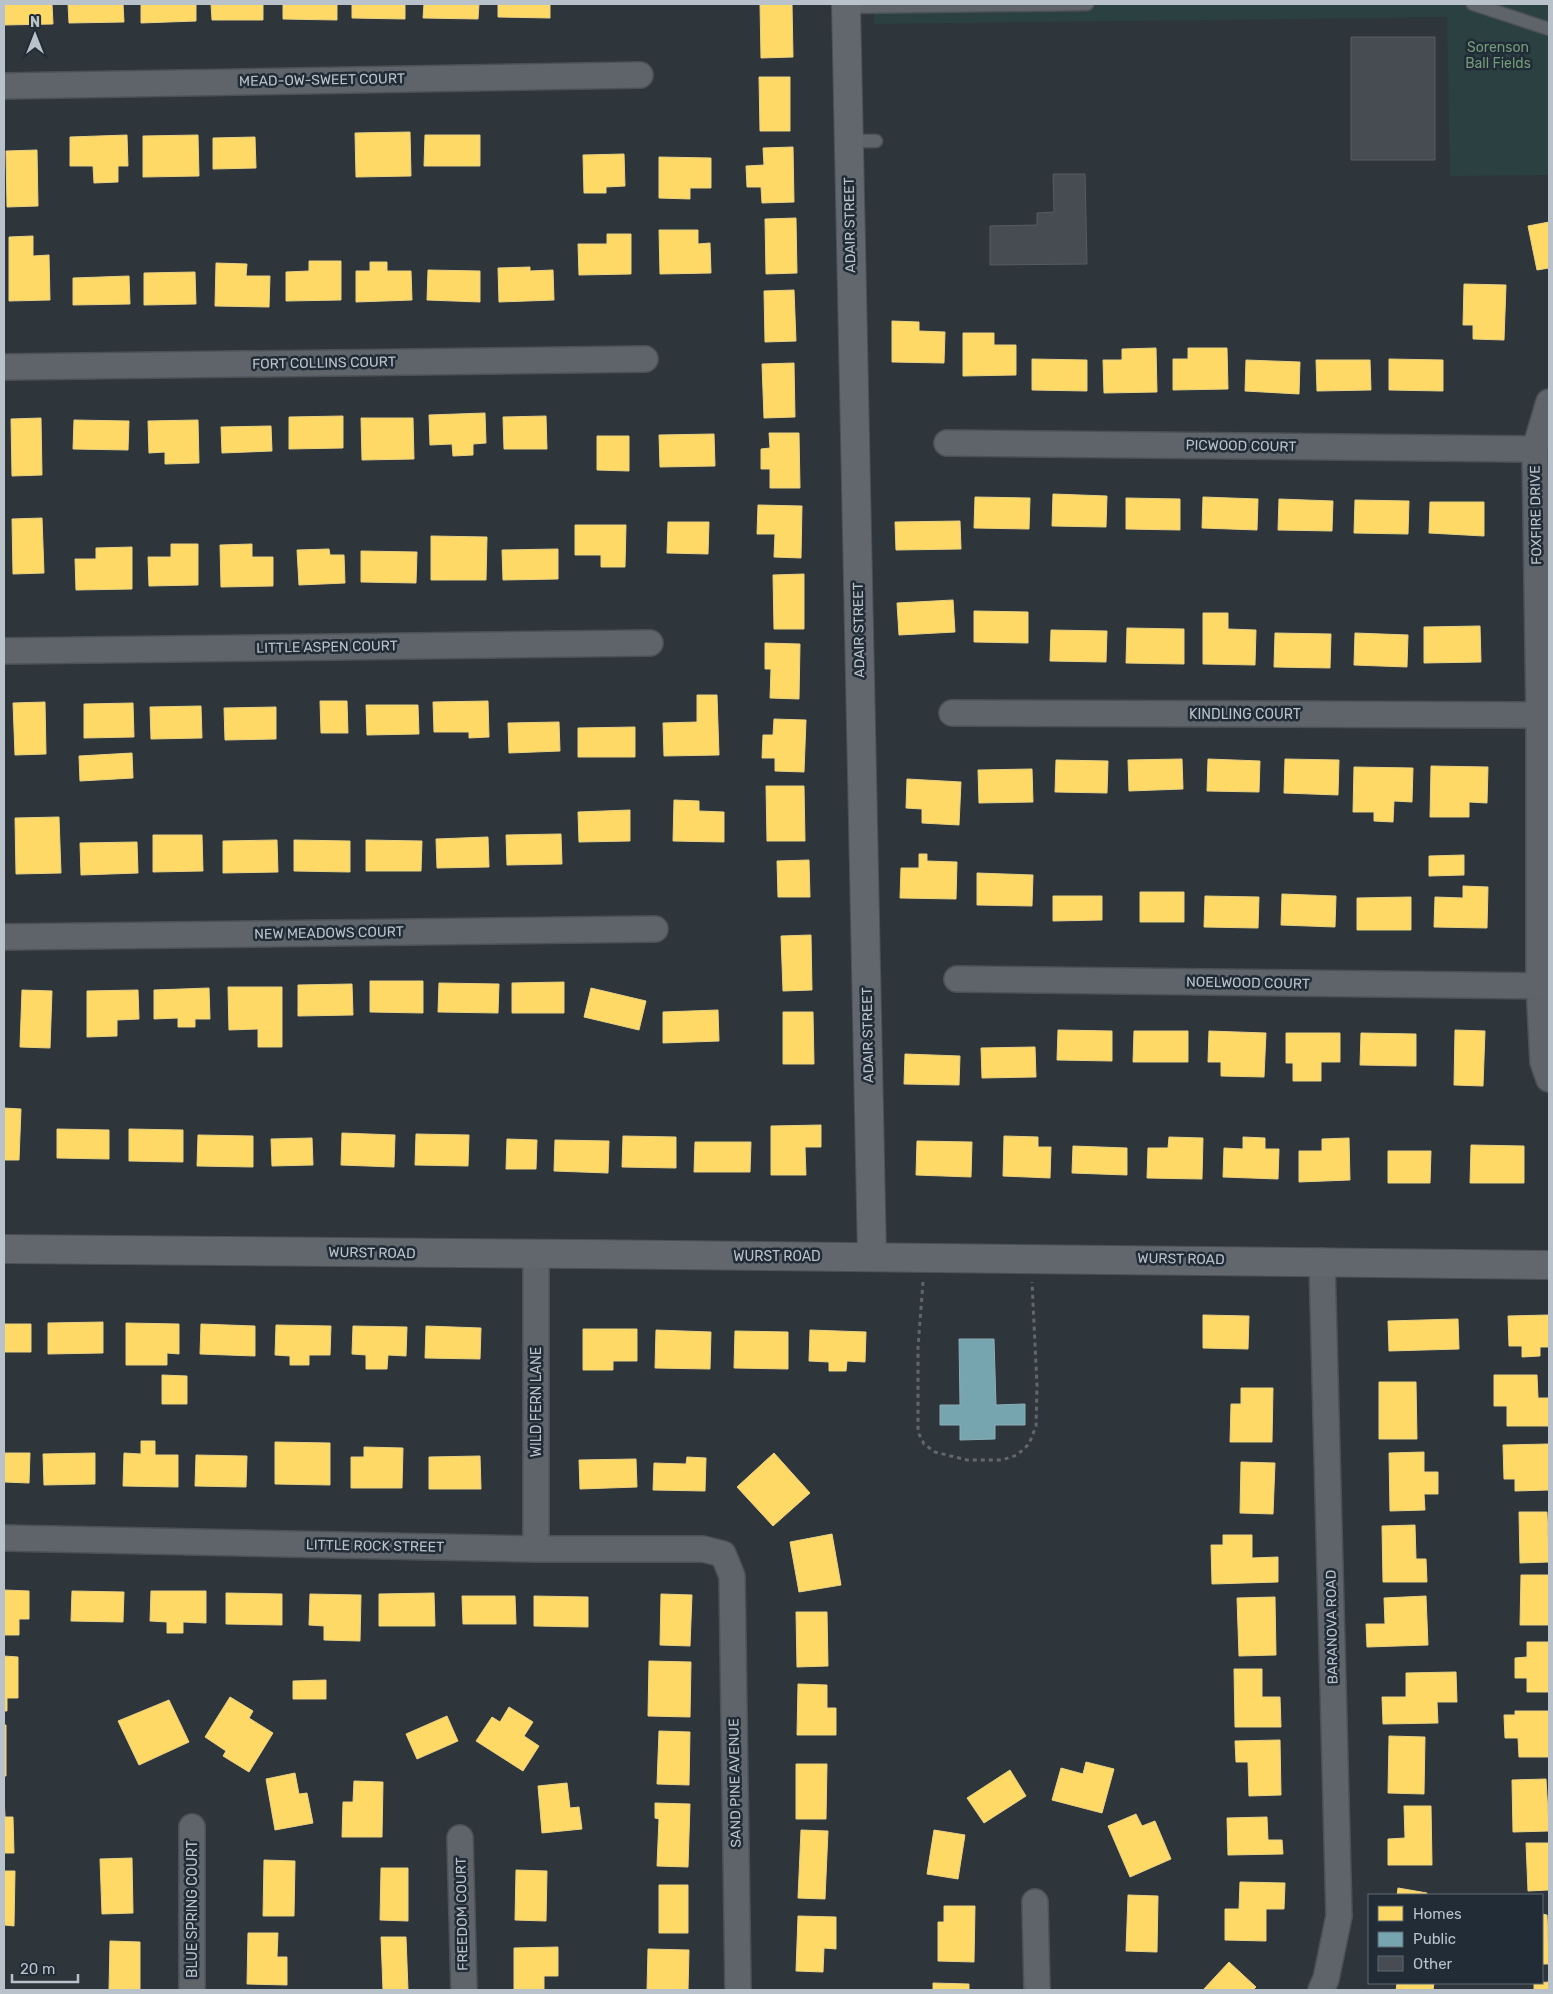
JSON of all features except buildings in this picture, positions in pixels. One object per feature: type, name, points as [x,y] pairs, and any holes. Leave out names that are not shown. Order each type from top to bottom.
[{"type":"street","name":"ADAIR STREET","points":[[846,5],[872,1256]]},
{"type":"street","name":"MEAD-OW-SWEET COURT","points":[[4,86],[640,75]]},
{"type":"street","name":"FORT COLLINS COURT","points":[[4,367],[645,359]]},
{"type":"street","name":"FOXFIRE DRIVE","points":[[1549,402],[1534,449],[1544,986],[1543,1062],[1549,1079]]},
{"type":"street","name":"PICWOOD COURT","points":[[947,443],[1534,449]]},
{"type":"street","name":"LITTLE ASPEN COURT","points":[[4,651],[650,643]]},
{"type":"street","name":"KINDLING COURT","points":[[952,713],[1539,715]]},
{"type":"street","name":"NEW MEADOWS COURT","points":[[4,937],[655,929]]},
{"type":"street","name":"NOELWOOD COURT","points":[[956,979],[1544,986]]},
{"type":"street","name":"WURST ROAD","points":[[4,1249],[536,1255],[925,1256],[1549,1265]]},
{"type":"street","name":"WILD FERN LANE","points":[[536,1255],[536,1549]]},
{"type":"street","name":"BARANOVA ROAD","points":[[1321,1990],[1326,1979],[1339,1916],[1322,1261]]},
{"type":"street","name":"LITTLE ROCK STREET","points":[[4,1538],[536,1549],[703,1549],[723,1554],[732,1576]]},
{"type":"street","name":"SAND PINE AVENUE","points":[[732,1576],[738,1990]]},
{"type":"street","name":"BLUE SPRING COURT","points":[[192,1827],[192,1990]]},
{"type":"street","name":"FREEDOM COURT","points":[[460,1838],[464,1990]]},
{"type":"street","points":[[1035,1902],[1037,1990]]},
{"type":"lane","points":[[846,5],[1087,4]]},
{"type":"lane","points":[[1474,4],[1549,29]]},
{"type":"lane","points":[[849,141],[876,141]]},
{"type":"path","points":[[925,1256],[918,1347],[918,1432],[924,1444],[935,1452],[967,1460],[1002,1460],[1017,1455],[1029,1444],[1036,1426],[1037,1386],[1031,1258]]},
{"type":"green space","name":"Sorenson Ball Fields","points":[[874,4],[1549,4],[1549,175],[1450,176],[1447,17],[874,24]]}]
